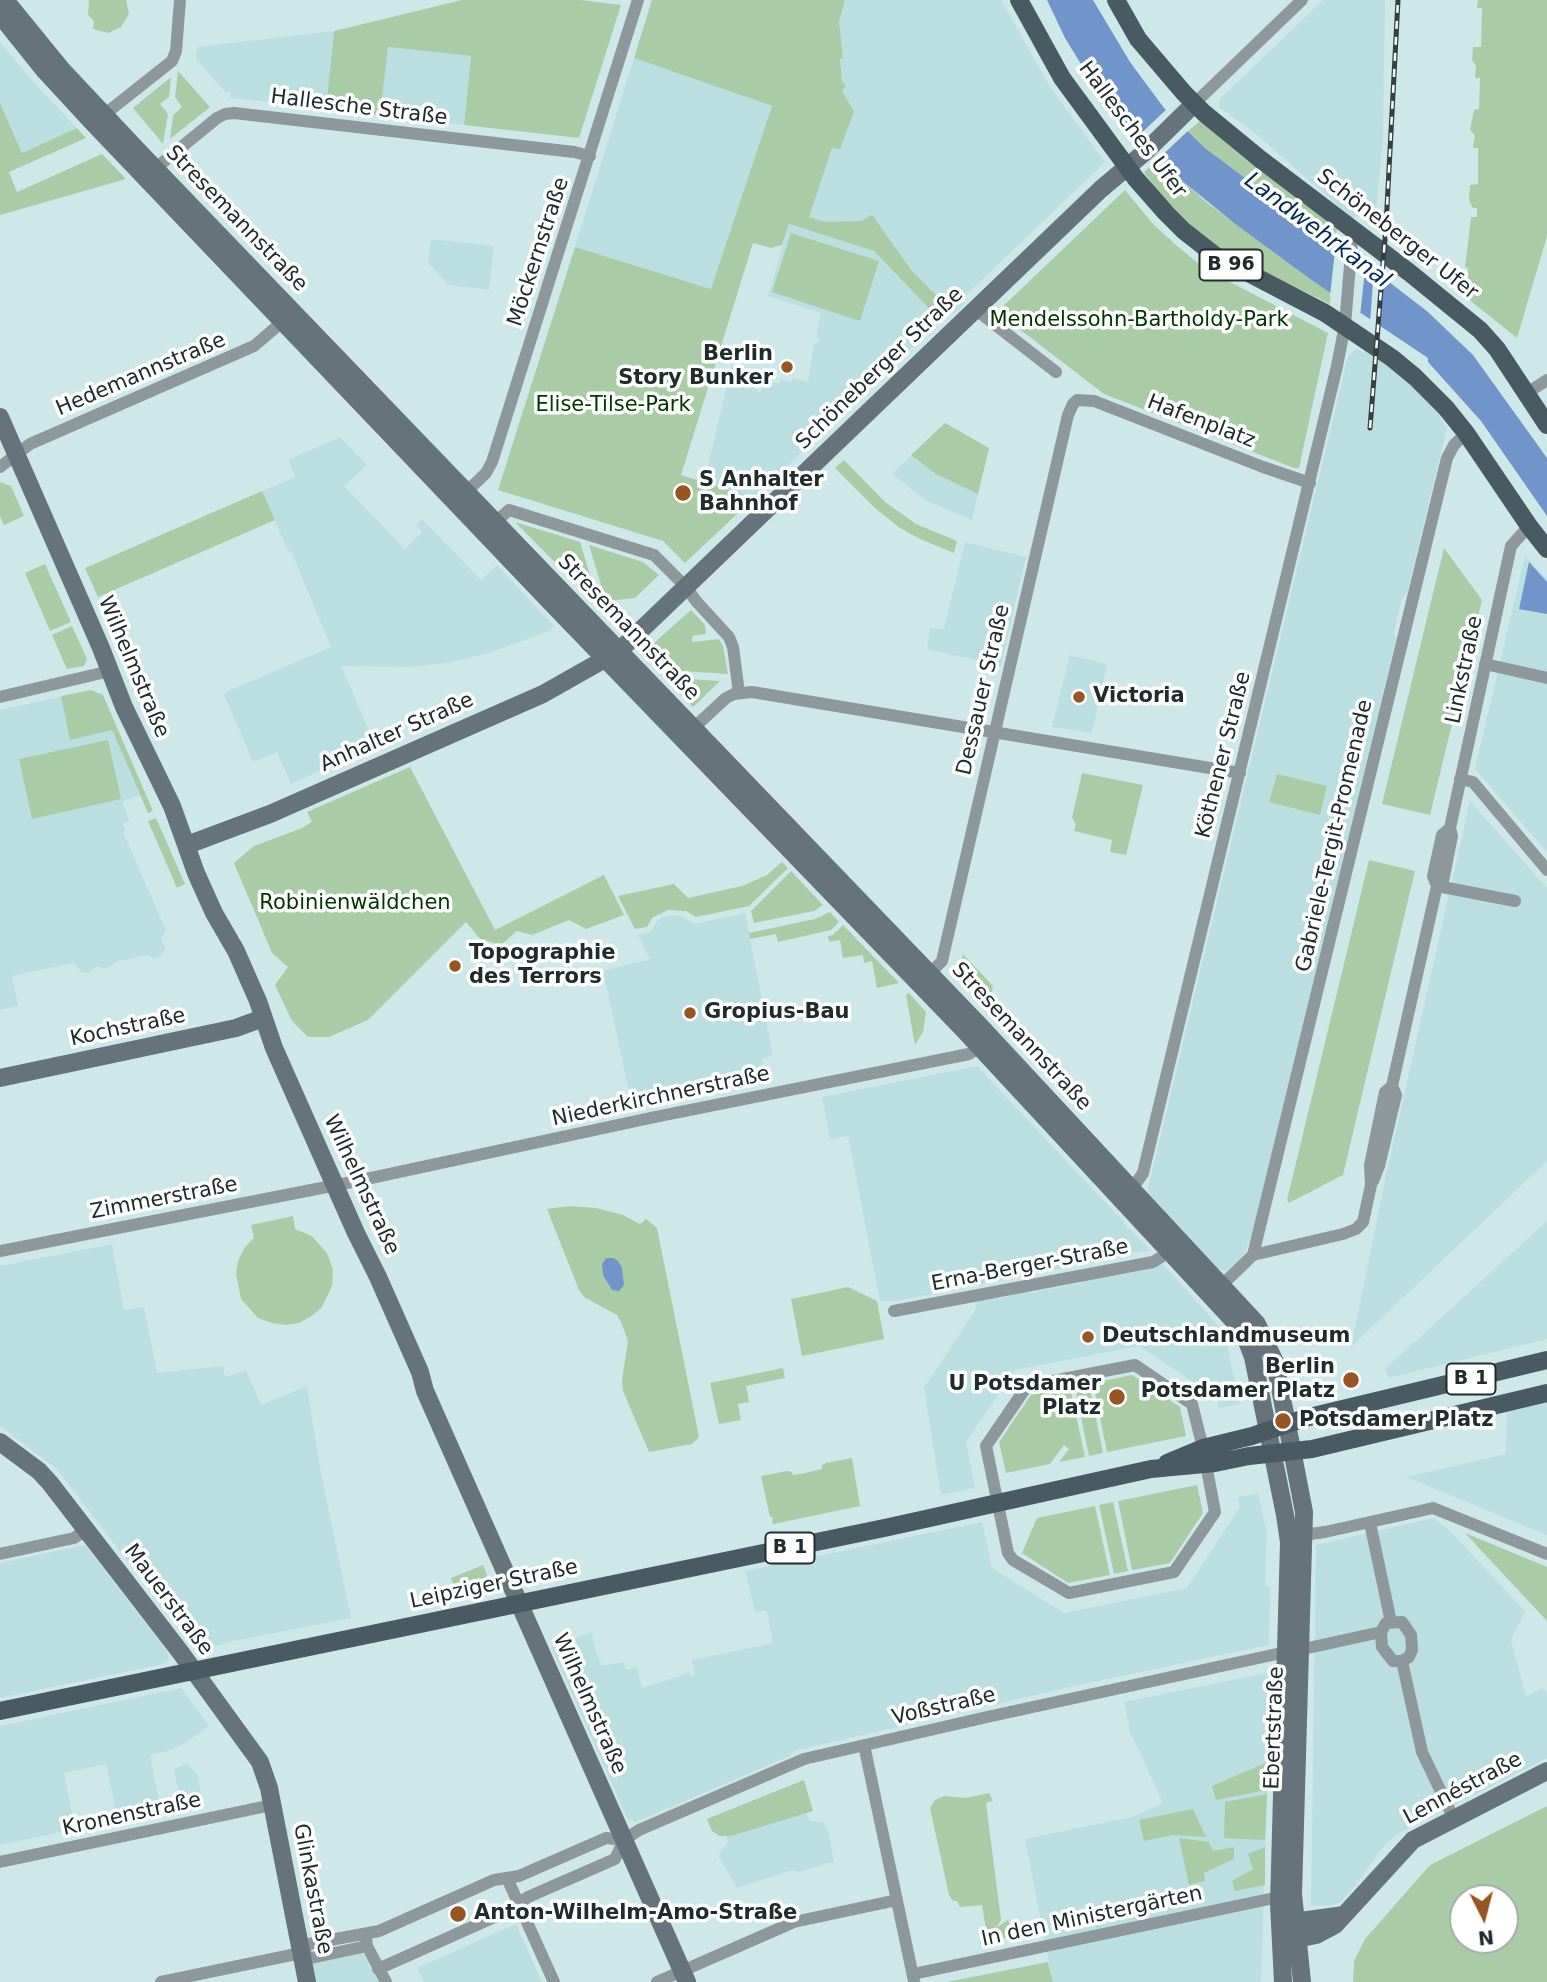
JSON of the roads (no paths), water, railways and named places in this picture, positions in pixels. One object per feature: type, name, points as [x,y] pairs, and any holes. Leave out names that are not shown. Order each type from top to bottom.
[{"type":"main road","name":"Stresemannstraße","points":[[5,0],[99,119]]},
{"type":"main road","name":"Hallesches Ufer","points":[[1019,0],[1062,78],[1127,167],[1166,213],[1208,250],[1230,264],[1345,318]]},
{"type":"main road","name":"Schöneberger Ufer","points":[[1116,0],[1138,39],[1194,104],[1352,238],[1480,330],[1497,349],[1547,425]]},
{"type":"main road","name":"Stresemannstraße","points":[[0,15],[45,71],[99,119],[150,172],[925,979],[1217,1290]]},
{"type":"main road","name":"Schöneberger Straße","points":[[613,655],[1107,183],[1145,152],[1194,104]]},
{"type":"main road","name":"B 96","points":[[1345,318],[1415,377],[1446,408],[1547,549]]},
{"type":"main road","name":"Wilhelmstraße","points":[[0,417],[145,754],[160,778],[201,884],[236,951],[274,1048],[378,1277],[425,1391],[684,1977]]},
{"type":"main road","name":"Anhalter Straße","points":[[187,845],[270,814],[526,702],[613,655]]},
{"type":"main road","name":"Kochstraße","points":[[0,1078],[236,1028],[263,1018]]},
{"type":"main road","name":"Stresemannstraße","points":[[1128,1195],[1171,1251],[1217,1290]]},
{"type":"main road","points":[[1217,1290],[1251,1316],[1269,1345],[1275,1362],[1304,1512],[1296,1536]]},
{"type":"main road","points":[[1217,1290],[1248,1342],[1273,1454],[1296,1536]]},
{"type":"main road","name":"B 1","points":[[997,1504],[1205,1456],[1287,1423],[1547,1360]]},
{"type":"main road","name":"B 1","points":[[1205,1456],[1273,1454],[1312,1449],[1547,1394]]},
{"type":"main road","name":"Mauerstraße","points":[[0,1442],[44,1476],[194,1671],[260,1762],[272,1805]]},
{"type":"main road","name":"Leipziger Straße","points":[[0,1711],[997,1504]]},
{"type":"main road","name":"Ebertstraße","points":[[1283,1982],[1293,1894],[1296,1536]]},
{"type":"main road","name":"Ebertstraße","points":[[1293,1651],[1279,1897],[1301,1982]]},
{"type":"main road","name":"Lennéstraße","points":[[1288,1932],[1323,1933],[1348,1914],[1410,1842],[1547,1771]]},
{"type":"main road","name":"Glinkastraße","points":[[272,1805],[307,1982]]},
{"type":"street","points":[[99,119],[172,61],[176,51],[180,0]]},
{"type":"street","name":"Möckernstraße","points":[[461,497],[486,473],[492,462],[638,0]]},
{"type":"street","points":[[1194,104],[1302,0]]},
{"type":"street","name":"Hallesche Straße","points":[[150,172],[217,118],[234,113],[577,152],[590,156]]},
{"type":"street","name":"Köthener Straße","points":[[1128,1195],[1140,1180],[1146,1161],[1340,354],[1352,238]]},
{"type":"street","points":[[975,309],[1056,372]]},
{"type":"street","name":"Hedemannstraße","points":[[0,467],[37,441],[254,346],[289,317]]},
{"type":"street","points":[[1527,393],[1547,380]]},
{"type":"street","name":"Hafenplatz","points":[[1077,400],[1094,401],[1263,467],[1310,482]]},
{"type":"street","name":"Dessauer Straße","points":[[925,979],[942,961],[1068,415],[1077,400]]},
{"type":"street","name":"Gabriele-Tergit-Promenade","points":[[1253,1255],[1447,458],[1454,445],[1466,433]]},
{"type":"street","points":[[489,528],[509,510],[654,555],[686,587],[730,640],[739,693]]},
{"type":"street","name":"Linkstraße","points":[[1253,1255],[1356,1229],[1363,1222],[1371,1185],[1370,1165],[1385,1092],[1392,1086],[1437,887],[1433,876],[1442,835],[1450,828],[1511,546],[1529,526]]},
{"type":"street","points":[[1485,664],[1547,678]]},
{"type":"street","points":[[0,697],[110,671]]},
{"type":"street","points":[[687,733],[726,698],[752,692],[1240,773]]},
{"type":"street","points":[[1461,779],[1473,782],[1547,870]]},
{"type":"street","points":[[1437,887],[1516,901]]},
{"type":"street","name":"Niederkirchnerstraße","points":[[335,1185],[968,1054],[986,1043]]},
{"type":"street","name":"Zimmerstraße","points":[[0,1251],[335,1185]]},
{"type":"street","name":"Erna-Berger-Straße","points":[[894,1311],[1153,1262],[1171,1251]]},
{"type":"street","points":[[1217,1290],[1253,1255]]},
{"type":"street","points":[[1135,1365],[1192,1404],[1215,1512],[1176,1571],[1073,1593],[1064,1592],[1009,1556],[997,1504],[986,1446],[1028,1386],[1135,1365]]},
{"type":"street","points":[[1296,1536],[1429,1509],[1443,1510],[1547,1553]]},
{"type":"street","points":[[1370,1523],[1391,1622]]},
{"type":"street","points":[[0,1554],[74,1538],[86,1530]]},
{"type":"street","points":[[1391,1622],[1402,1622],[1411,1636],[1412,1650],[1409,1657],[1402,1661],[1393,1661],[1382,1647],[1382,1627],[1391,1622]]},
{"type":"street","name":"Voßstraße","points":[[624,1840],[647,1826],[804,1759],[1381,1632]]},
{"type":"street","points":[[1402,1661],[1422,1752],[1454,1819]]},
{"type":"street","points":[[864,1745],[914,1978]]},
{"type":"street","name":"Kronenstraße","points":[[0,1862],[272,1805]]},
{"type":"street","points":[[161,1982],[301,1953],[311,1958],[366,1940],[379,1931],[494,1880],[519,1876],[606,1838],[624,1840],[615,1859],[528,1897],[508,1911],[378,1969]]},
{"type":"street","points":[[507,1878],[554,1982]]},
{"type":"street","name":"In den Ministergärten","points":[[914,1978],[1279,1897]]},
{"type":"street","points":[[657,1982],[684,1977],[794,1922],[897,1900]]},
{"type":"street","points":[[366,1940],[386,1982]]},
{"type":"water","name":"Landwehrkanal","points":[[1047,0],[1093,0],[1130,62],[1164,108],[1205,148],[1308,225],[1336,241],[1428,312],[1473,355],[1547,458],[1547,516],[1481,421],[1428,362],[1428,358],[1310,279],[1234,223],[1180,179],[1136,136],[1089,77],[1065,38]]},
{"type":"water","points":[[1529,562],[1547,582],[1547,614],[1519,609]]},
{"type":"water","points":[[606,1258],[618,1261],[622,1268],[624,1285],[619,1291],[612,1290],[603,1275],[602,1264]]},
{"type":"railway","points":[[1370,428],[1386,226],[1398,0]]},
{"type":"place","name":"Berlin Story Bunker","points":[[787,367]]},
{"type":"place","name":"S Anhalter Bahnhof","points":[[683,493]]},
{"type":"place","name":"Victoria","points":[[1079,697]]},
{"type":"place","name":"Topographie des Terrors","points":[[455,966]]},
{"type":"place","name":"Gropius-Bau","points":[[690,1013]]},
{"type":"place","name":"Deutschlandmuseum","points":[[1088,1337]]},
{"type":"place","name":"Berlin Potsdamer Platz","points":[[1351,1380]]},
{"type":"place","name":"U Potsdamer Platz","points":[[1117,1397]]},
{"type":"place","name":"Potsdamer Platz","points":[[1283,1421]]},
{"type":"place","name":"Anton-Wilhelm-Amo-Straße","points":[[458,1914]]},
{"type":"park label","name":"Mendelssohn-Bartholdy-Park","points":[[1139,321]]},
{"type":"park label","name":"Elise-Tilse-Park","points":[[613,406]]},
{"type":"park label","name":"Robinienwäldchen","points":[[355,904]]}]
